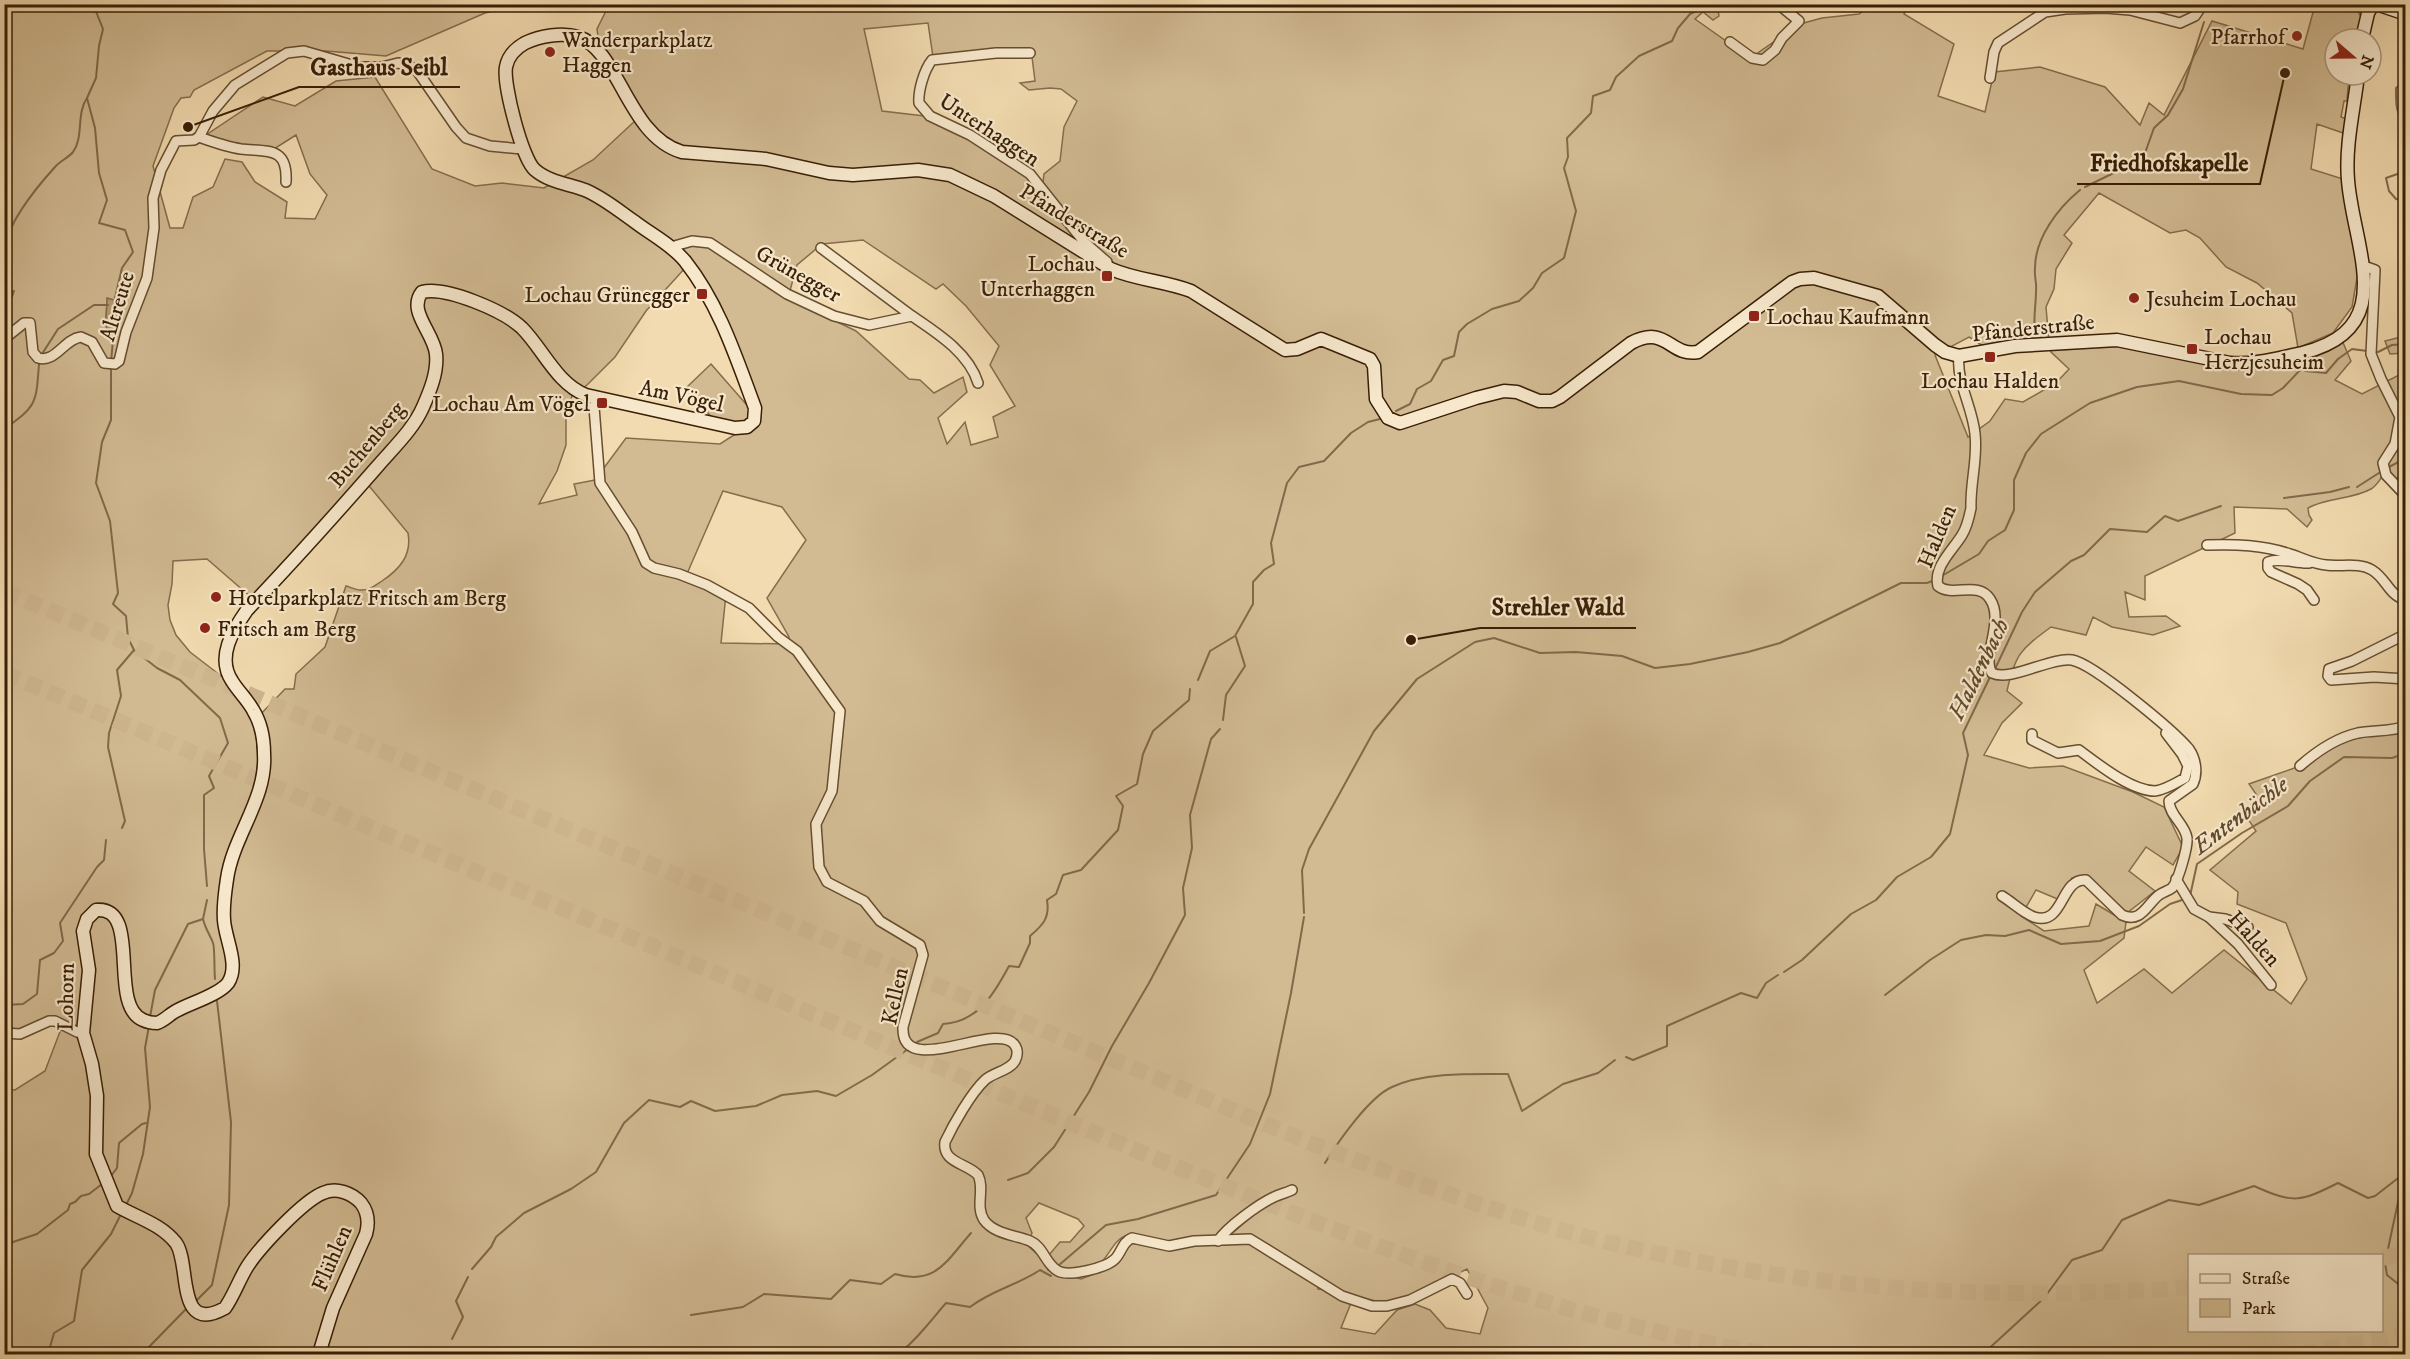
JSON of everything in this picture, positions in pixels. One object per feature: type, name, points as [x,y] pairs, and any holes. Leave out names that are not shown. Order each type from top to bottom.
[{"type":"street","points":[[1730,42],[1752,58],[1763,60],[1769,56],[1782,38],[1799,21],[1778,4]]},
{"type":"street","points":[[1990,78],[1994,52],[1998,43],[2045,12],[2105,8],[2130,10],[2180,23],[2195,16],[2204,4]]},
{"type":"street","points":[[2365,27],[2368,13],[2374,4],[2406,14]]},
{"type":"street","name":"Pfänderstraße","points":[[755,418],[755,408],[719,316],[692,272],[671,247],[600,197],[540,174],[530,165],[522,149],[506,78],[509,58],[523,45],[540,38],[567,35],[599,51],[645,125],[658,141],[672,149],[692,153],[766,159],[829,173],[853,175],[918,170],[950,175],[994,196],[1111,269],[1128,276],[1176,285],[1191,291],[1285,350],[1297,349],[1321,339],[1370,359],[1374,366],[1376,399],[1388,418],[1400,423],[1504,391],[1517,392],[1539,401],[1552,400],[1560,397],[1643,336],[1659,338],[1685,352],[1698,352],[1792,282],[1807,278],[1822,279],[1878,296],[1935,345],[1945,352],[1959,356],[2015,346],[2117,340],[2230,363],[2259,363],[2325,346],[2347,332],[2361,304],[2364,286],[2364,266],[2348,179],[2357,87]]},
{"type":"street","points":[[286,182],[286,164],[277,154],[267,150],[235,148],[199,137],[209,117],[231,88],[287,53],[307,52],[336,62],[363,67],[398,63],[408,65],[418,72],[466,138],[490,146],[522,149]]},
{"type":"street","name":"Unterhaggen","points":[[1030,53],[996,53],[932,60],[921,89],[919,103],[930,116],[970,135],[1030,174],[1078,236],[1107,261],[1111,269]]},
{"type":"street","name":"Altreute","points":[[4,339],[24,323],[30,323],[33,352],[38,358],[47,360],[70,340],[81,337],[92,342],[102,360],[111,364],[122,355],[126,332],[147,278],[154,228],[153,198],[161,170],[173,143],[199,137]]},
{"type":"street","name":"Grünegger","points":[[671,247],[693,241],[710,243],[798,300],[854,323],[874,325],[912,316]]},
{"type":"street","name":"Grünegger","points":[[821,248],[937,333],[968,362],[978,383]]},
{"type":"street","points":[[2364,266],[2375,270],[2372,351],[2380,379],[2400,417],[2395,444],[2383,463],[2386,475],[2406,496]]},
{"type":"street","name":"Buchenberg","points":[[257,718],[227,671],[226,653],[230,637],[247,610],[369,476],[420,414],[432,382],[436,363],[433,341],[417,310],[421,293],[447,292],[482,305],[520,326],[541,351]]},
{"type":"street","name":"Am Vögel","points":[[541,351],[573,388],[596,398],[735,428],[747,427],[755,418]]},
{"type":"street","name":"Halden","points":[[1959,356],[1959,372],[1967,395],[1975,432],[1971,508],[1969,521],[1938,570],[1937,582],[1940,588],[1949,591],[1976,589],[1986,594],[1992,601],[1995,627],[1992,672],[2072,660],[2088,667],[2111,682],[2189,749],[2196,769],[2193,784],[2169,801],[2173,814],[2187,837],[2187,848],[2176,879],[2172,887],[2159,895],[2140,915],[2133,918],[2122,915],[2086,880],[2078,879],[2071,884],[2058,910],[2048,917],[2035,918],[2002,896]]},
{"type":"street","name":"Kellen","points":[[596,398],[594,406],[600,483],[632,532],[644,560],[652,567],[707,585],[749,608],[778,637],[797,651],[823,690],[837,705],[840,716],[832,791],[816,824],[819,867],[827,882],[864,901],[880,921],[920,945],[923,955],[903,1027],[908,1043],[916,1048],[930,1049],[999,1037],[1015,1044],[1017,1054],[1014,1063],[990,1076],[979,1087],[945,1142],[950,1158],[974,1171],[980,1179],[980,1209],[984,1220],[999,1231],[1034,1243],[1054,1269],[1062,1273],[1083,1271],[1108,1264],[1116,1258],[1126,1240],[1132,1238],[1163,1245],[1218,1241]]},
{"type":"street","points":[[2207,545],[2240,544],[2260,547],[2313,563]]},
{"type":"street","points":[[2314,600],[2307,590],[2298,584],[2271,572],[2268,562],[2275,559],[2299,564],[2362,566],[2371,569],[2383,579],[2396,598],[2406,600]]},
{"type":"street","points":[[2406,634],[2352,661],[2336,665],[2329,669],[2328,676],[2331,680],[2374,677],[2406,679]]},
{"type":"street","name":"Lohorn","points":[[257,718],[264,753],[263,776],[227,878],[224,920],[231,959],[230,979],[220,990],[151,1022],[135,1015],[127,998],[123,939],[110,913],[96,910],[87,919],[83,930],[89,970],[83,1033],[92,1064],[97,1096],[96,1154],[106,1180],[123,1210],[158,1227],[175,1242],[182,1256],[186,1295],[189,1302],[196,1310],[208,1313],[225,1308],[247,1267],[259,1251],[301,1208],[322,1193],[339,1191]]},
{"type":"street","name":"Halden","points":[[2031,734],[2032,740],[2058,753],[2079,750],[2137,788],[2156,791],[2171,786],[2185,777],[2188,766],[2162,725]]},
{"type":"street","points":[[2300,766],[2316,752],[2358,733],[2406,726]]},
{"type":"street","name":"Halden","points":[[2176,879],[2194,909],[2209,917],[2238,944],[2271,985]]},
{"type":"street","name":"Halden","points":[[2209,917],[2225,919],[2248,927]]},
{"type":"street","points":[[4,1033],[20,1034],[49,1021],[55,1021],[83,1033]]},
{"type":"street","points":[[1218,1241],[1227,1231],[1274,1197],[1292,1190]]},
{"type":"street","name":"Flühlen","points":[[319,1354],[333,1308],[368,1229],[363,1205],[352,1196],[339,1191]]},
{"type":"street","points":[[1218,1241],[1245,1238],[1255,1241],[1289,1265],[1342,1296],[1365,1305],[1380,1306],[1410,1300],[1452,1280],[1460,1282],[1467,1294]]},
{"type":"green space","points":[[1497,4],[1516,9],[1518,4],[1717,4],[1719,16],[1713,20],[1703,12],[1695,19],[1753,60],[1759,52],[1800,24],[1822,18],[1859,14],[1871,5],[1908,5],[1904,14],[1954,44],[1938,96],[1985,112],[1994,72],[2040,67],[2105,87],[2140,125],[2149,103],[2164,115],[2212,21],[2303,49],[2315,5],[2355,7],[2362,18],[2360,27],[2323,27],[2323,87],[2348,87],[2347,101],[2344,101],[2341,117],[2349,120],[2346,134],[2317,124],[2311,169],[2343,179],[2357,260],[2357,278],[2352,307],[2333,333],[2298,348],[2292,313],[2257,283],[2226,267],[2200,238],[2186,230],[2170,233],[2099,193],[2064,235],[2072,243],[2056,269],[2054,289],[2046,307],[2049,342],[2132,341],[2206,359],[2244,364],[2287,358],[2341,338],[2351,361],[2335,380],[2362,394],[2405,372],[2405,480],[2399,484],[2386,471],[2371,489],[2363,493],[2316,504],[2308,508],[2312,520],[2307,527],[2287,509],[2234,507],[2235,533],[2145,576],[2145,600],[2125,592],[2129,617],[2166,616],[2180,626],[2153,635],[2112,627],[2093,617],[2086,635],[2051,627],[2026,647],[2013,668],[2007,691],[2022,703],[2002,723],[1984,755],[2029,768],[2063,766],[2133,792],[2164,807],[2183,847],[2173,865],[2146,847],[2129,871],[2155,891],[2127,913],[2086,875],[2072,878],[2060,900],[2036,890],[2021,916],[2044,931],[2089,926],[2096,904],[2126,922],[2124,938],[2084,970],[2097,1003],[2144,969],[2172,993],[2224,950],[2291,1004],[2307,979],[2286,923],[2237,904],[2238,892],[2210,870],[2256,831],[2246,816],[2256,794],[2249,784],[2300,766],[2316,752],[2358,733],[2405,726],[2405,1354],[5,1354],[5,1089],[15,1090],[45,1071],[61,1029],[67,1030],[53,1024],[16,1036],[5,1035],[5,5],[517,5],[485,13],[386,56],[326,51],[267,51],[194,90],[190,97],[181,98],[174,108],[153,166],[170,228],[183,228],[193,197],[213,187],[225,159],[242,162],[255,182],[287,202],[285,218],[315,219],[327,195],[310,174],[296,135],[274,149],[235,145],[206,135],[263,97],[295,106],[336,81],[375,77],[432,169],[475,186],[502,183],[544,188],[593,160],[637,119],[660,148],[676,152],[721,159],[766,159],[829,173],[853,175],[886,171],[884,169],[854,172],[831,170],[764,156],[683,148],[662,140],[642,113],[599,44],[597,29],[609,5]],"holes":[[[928,23],[933,57],[1031,49],[1035,81],[1020,83],[1029,90],[1061,89],[1077,101],[1064,127],[1060,161],[1044,174],[1042,190],[1030,174],[970,135],[933,117],[882,111],[864,29]],[[863,240],[936,289],[943,284],[966,306],[999,346],[990,365],[1015,406],[993,417],[998,437],[971,445],[965,422],[947,444],[938,418],[967,392],[963,377],[934,393],[920,380],[909,379],[856,331],[788,298],[797,265],[822,244]],[[686,267],[705,284],[724,318],[760,414],[757,425],[752,431],[737,433],[720,444],[626,438],[595,480],[574,484],[577,495],[539,504],[557,471],[566,445],[566,416],[572,396],[587,385],[615,357],[646,311]],[[1969,337],[1991,351],[2049,342],[2051,352],[2069,369],[2056,383],[2023,402],[2005,399],[1990,421],[1968,437],[1935,355]],[[365,481],[408,533],[406,555],[394,572],[372,587],[358,590],[346,586],[325,647],[296,674],[294,689],[285,689],[257,718],[238,689],[190,652],[176,635],[170,620],[168,605],[173,561],[207,559],[252,598]],[[723,491],[782,507],[806,540],[767,598],[789,637],[788,644],[721,643],[726,594],[686,576]],[[1261,1201],[1260,1209],[1229,1236],[1231,1238],[1250,1235],[1288,1261],[1334,1288],[1351,1295],[1384,1303],[1414,1295],[1467,1269],[1488,1308],[1480,1334],[1446,1328],[1430,1310],[1415,1304],[1397,1310],[1375,1334],[1341,1328],[1351,1303],[1329,1290],[1318,1289],[1317,1284],[1250,1242],[1224,1245],[1192,1243],[1176,1248],[1127,1243],[1119,1247],[1099,1272],[1081,1279],[1048,1270],[1044,1260],[1027,1245],[1032,1233],[1026,1218],[1039,1203],[1078,1219],[1084,1226],[1070,1242],[1060,1242],[1048,1256],[1056,1267],[1069,1272],[1082,1273],[1099,1265],[1115,1244],[1128,1235],[1173,1244],[1177,1239],[1213,1239]]]},
{"type":"green space","points":[[2405,336],[2405,353],[2390,354],[2385,341]]},
{"type":"green space","points":[[711,364],[746,404],[750,404],[751,417],[742,425],[712,418],[687,387]]},
{"type":"shaded area","points":[[107,298],[124,303],[113,342],[106,326]]},
{"type":"waterway","points":[[93,4],[103,29],[96,78],[87,98],[95,128],[99,173],[107,200],[99,223],[125,230],[133,252],[122,268],[114,302]]},
{"type":"waterway","points":[[1396,411],[1410,404],[1417,389],[1431,381],[1443,360],[1454,356],[1459,332],[1467,324],[1492,309],[1519,301],[1533,288],[1542,273],[1564,258],[1576,211],[1564,168],[1568,157],[1567,138],[1591,113],[1593,96],[1610,90],[1616,77],[1639,56],[1672,41],[1678,28],[1690,14],[1710,4]]},
{"type":"waterway","points":[[2085,187],[2132,164],[2145,153],[2154,128],[2168,115],[2183,89],[2204,22]]},
{"type":"waterway","points":[[2406,80],[2396,88],[2398,112],[2406,124]]},
{"type":"waterway","points":[[4,246],[18,214],[32,194],[57,165],[73,152],[87,98]]},
{"type":"waterway","points":[[2406,171],[2386,178],[2389,191],[2396,199],[2406,201]]},
{"type":"waterway","points":[[2035,332],[2035,271],[2039,246],[2049,224],[2080,190]]},
{"type":"waterway","points":[[4,294],[14,291],[8,308]]},
{"type":"waterway","points":[[42,354],[58,329],[94,305],[108,305]]},
{"type":"waterway","points":[[111,362],[113,340]]},
{"type":"waterway","points":[[2373,351],[2378,352],[2392,345],[2406,344]]},
{"type":"waterway","points":[[1940,577],[1979,554],[1988,541],[2005,530],[2014,510],[2014,480],[2026,453],[2041,434],[2090,403],[2137,387],[2179,381],[2241,394],[2272,395],[2283,388],[2302,368],[2305,371],[2326,373],[2338,359],[2352,349],[2367,351]]},
{"type":"waterway","points":[[4,429],[23,415],[33,403],[39,364]]},
{"type":"waterway","points":[[111,367],[111,420],[102,442],[96,483],[110,521],[118,593],[113,604],[126,616],[128,638],[134,650],[157,668],[180,680],[220,718],[228,743],[209,776],[214,788],[204,795],[207,886]]},
{"type":"waterway","points":[[1198,680],[1210,651],[1235,636],[1253,604],[1253,582],[1264,570],[1274,564],[1271,543],[1287,483],[1299,467],[1324,461],[1351,433],[1368,422],[1380,419]]},
{"type":"waterway","name":"Haldenbach","points":[[2387,468],[2406,458]]},
{"type":"waterway","name":"Haldenbach","points":[[2357,487],[2382,471]]},
{"type":"waterway","name":"Haldenbach","points":[[2284,498],[2349,487]]},
{"type":"waterway","name":"Haldenbach","points":[[1995,669],[2022,612],[2035,592],[2071,561],[2084,555],[2110,529],[2147,532],[2165,516],[2178,521],[2221,506]]},
{"type":"waterway","points":[[1304,913],[1302,870],[1309,849],[1374,731],[1417,679],[1475,642],[1494,638],[1540,653],[1576,652],[1622,656],[1655,668],[1690,664],[1780,643],[1901,583],[1927,583],[1935,580]]},
{"type":"waterway","points":[[1223,720],[1226,695],[1245,666],[1236,637]]},
{"type":"waterway","points":[[122,828],[125,821],[108,747],[109,733],[121,696],[117,670],[134,650]]},
{"type":"waterway","name":"Haldenbach","points":[[1784,972],[1802,960],[1851,914],[1876,900],[1897,877],[1931,857],[1950,834],[1968,755],[1963,733],[1990,677]]},
{"type":"waterway","points":[[917,1042],[938,1033],[943,1024],[966,1018],[975,1012],[991,996],[1009,966],[1019,967],[1030,943],[1030,936],[1042,925],[1046,916],[1047,900],[1056,894],[1063,875],[1081,870],[1118,830],[1123,806],[1116,796],[1137,784],[1143,754],[1153,731],[1189,700],[1190,689]]},
{"type":"waterway","points":[[1008,1180],[1028,1173],[1054,1147],[1089,1092],[1185,915],[1183,888],[1192,848],[1190,815],[1211,739],[1220,729]]},
{"type":"waterway","name":"Entenbächle","points":[[2190,896],[2197,864],[2242,833],[2288,806],[2310,781],[2344,757],[2392,758],[2406,753]]},
{"type":"waterway","points":[[4,1005],[23,1004],[37,994],[40,960],[54,953],[63,941],[60,923],[104,860],[106,840]]},
{"type":"waterway","name":"Entenbächle","points":[[1885,995],[1930,960],[1961,940],[1986,935],[2005,936],[2029,930],[2061,944],[2100,941],[2139,926],[2170,904],[2185,899]]},
{"type":"waterway","points":[[150,1017],[155,990],[188,924],[203,919],[207,900]]},
{"type":"waterway","points":[[1059,1265],[1106,1225],[1138,1219],[1216,1195],[1250,1144],[1270,1094],[1304,917]]},
{"type":"waterway","points":[[203,919],[214,946],[215,979]]},
{"type":"waterway","name":"Haldenbach","points":[[1626,1057],[1633,1060],[1667,1046],[1667,1026],[1741,993],[1757,998],[1766,983],[1778,975]]},
{"type":"waterway","points":[[197,1300],[212,1285],[229,1205],[231,1122],[217,1001]]},
{"type":"waterway","points":[[126,1205],[132,1193],[143,1154],[150,1107],[145,1048],[149,1026]]},
{"type":"waterway","points":[[472,1269],[491,1247],[496,1237],[524,1213],[571,1189],[596,1172],[624,1123],[649,1100],[680,1107],[691,1101],[715,1111],[756,1106],[782,1095],[817,1091],[836,1096],[872,1075],[908,1049]]},
{"type":"waterway","name":"Haldenbach","points":[[1325,1163],[1364,1110],[1383,1092],[1405,1082],[1434,1076],[1508,1074],[1522,1111],[1563,1084],[1598,1073],[1615,1060]]},
{"type":"waterway","points":[[111,1176],[117,1168],[119,1143],[146,1123]]},
{"type":"waterway","points":[[1983,1354],[2044,1298],[2072,1260],[2102,1250],[2122,1220],[2169,1200],[2199,1205],[2254,1186],[2279,1196],[2297,1198],[2314,1194],[2338,1183],[2368,1198],[2375,1196],[2406,1172]]},
{"type":"waterway","points":[[2404,1174],[2385,1263],[2387,1275],[2402,1287],[2403,1314],[2406,1323]]},
{"type":"waterway","points":[[4,1245],[37,1234],[68,1210],[70,1204],[102,1184]]},
{"type":"waterway","points":[[48,1354],[54,1333],[74,1321],[82,1270],[111,1234],[122,1212]]},
{"type":"waterway","points":[[691,1315],[743,1307],[764,1294],[831,1299],[850,1280],[881,1284],[895,1274],[909,1277],[921,1276],[939,1268],[971,1233]]},
{"type":"waterway","points":[[864,1354],[869,1350],[890,1354],[902,1351],[946,1303],[970,1307],[1040,1270],[1051,1276]]},
{"type":"waterway","points":[[452,1339],[463,1317],[456,1301],[468,1277]]},
{"type":"waterway","points":[[144,1354],[187,1308]]},
{"type":"tunnel","points":[[4,591],[1313,1144],[1498,1211],[1561,1230],[1716,1265],[1873,1286],[2031,1293],[2111,1292],[2188,1287]]},
{"type":"tunnel","points":[[4,673],[1140,1152],[1294,1214],[1449,1271],[1527,1296],[1607,1319],[1768,1354]]},
{"type":"tunnel","points":[[2383,1258],[2406,1253]]},
{"type":"tunnel","points":[[2301,1354],[2406,1334]]},
{"type":"place","name":"Pfarrhof","points":[[2297,36]]},
{"type":"place","name":"Wanderparkplatz Haggen","points":[[550,52]]},
{"type":"place","name":"Friedhofskapelle","points":[[2285,73]]},
{"type":"place","name":"Gasthaus Seibl","points":[[188,127]]},
{"type":"place","name":"Lochau Unterhaggen","points":[[1107,276]]},
{"type":"place","name":"Lochau Grünegger","points":[[702,294]]},
{"type":"place","name":"Jesuheim Lochau","points":[[2134,298]]},
{"type":"place","name":"Lochau Kaufmann","points":[[1754,316]]},
{"type":"place","name":"Lochau Herzjesuheim","points":[[2192,349]]},
{"type":"place","name":"Lochau Halden","points":[[1990,357]]},
{"type":"place","name":"Lochau Am Vögel","points":[[602,403]]},
{"type":"place","name":"Hotelparkplatz Fritsch am Berg","points":[[216,597]]},
{"type":"place","name":"Fritsch am Berg","points":[[205,628]]},
{"type":"place","name":"Strehler Wald","points":[[1411,640]]}]
